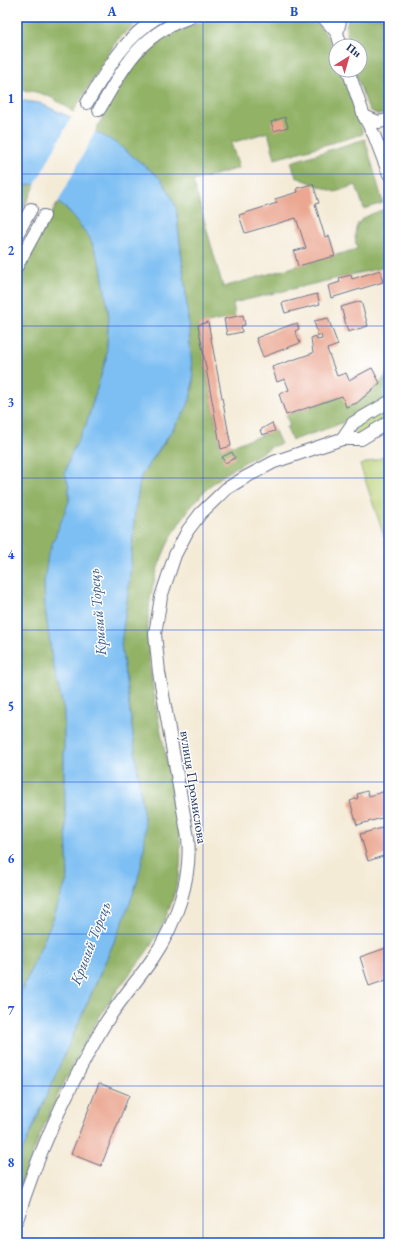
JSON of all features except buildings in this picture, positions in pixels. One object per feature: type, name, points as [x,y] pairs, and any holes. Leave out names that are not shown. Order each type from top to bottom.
[{"type":"street","points":[[86,103],[113,60],[126,43],[158,17]]},
{"type":"street","points":[[99,110],[124,67],[141,46],[169,25],[191,17]]},
{"type":"street","points":[[323,17],[337,33],[339,38]]},
{"type":"street","points":[[337,33],[340,17]]},
{"type":"street","points":[[351,78],[364,116],[387,156],[389,174]]},
{"type":"street","points":[[364,116],[378,122],[389,120]]},
{"type":"street","points":[[17,235],[31,209]]},
{"type":"street","points":[[17,266],[44,216]]},
{"type":"street","points":[[342,439],[353,423],[389,402]]},
{"type":"street","name":"вулиця Промислова","points":[[17,1220],[26,1192],[59,1111],[111,1012],[153,958],[162,942],[185,886],[189,864],[188,838],[159,672],[155,634],[161,597],[174,555],[188,530],[201,513],[226,489],[274,462],[342,439],[361,439],[389,422]]},
{"type":"green space","points":[[17,17],[143,17],[117,40],[73,112],[54,99],[41,93],[17,90]]},
{"type":"green space","points":[[218,17],[311,17],[328,38],[328,78],[346,78],[363,134],[275,159],[268,132],[231,143],[239,168],[193,181],[223,287],[357,249],[355,232],[359,222],[369,215],[385,209],[389,223],[389,266],[233,303],[235,317],[198,325],[221,449],[275,431],[281,444],[273,446],[240,465],[209,487],[182,519],[163,555],[151,595],[148,615],[148,636],[153,690],[179,832],[181,858],[180,871],[172,902],[160,929],[145,954],[105,1008],[67,1076],[45,1124],[17,1197],[17,1163],[123,921],[137,883],[145,827],[121,644],[129,586],[135,510],[141,476],[176,426],[193,388],[185,285],[176,207],[160,178],[116,143],[95,132],[129,72],[156,45],[193,25]]},
{"type":"green space","points":[[349,17],[389,17],[389,112],[386,114],[374,113],[369,110],[357,78],[368,78],[368,38],[348,38],[346,27]]},
{"type":"green space","points":[[365,139],[383,203],[364,209],[356,185],[335,192],[296,177],[291,162]]},
{"type":"green space","points":[[33,184],[35,186],[17,221],[17,187]]},
{"type":"green space","points":[[58,202],[68,210],[90,238],[101,266],[109,317],[106,359],[86,425],[71,454],[65,473],[69,487],[69,501],[44,583],[45,607],[52,659],[64,711],[64,776],[68,877],[53,919],[17,1002],[17,281]]},
{"type":"green space","points":[[389,371],[389,398],[354,418],[292,440],[286,427],[290,426],[286,415],[342,396],[357,403],[380,383]]},
{"type":"green space","points":[[389,406],[389,418],[359,435],[354,431],[354,426]]},
{"type":"green space","points":[[389,455],[389,551],[360,465]]},
{"type":"water","name":"Кривий Торець","points":[[17,100],[39,103],[68,116],[116,143],[160,178],[169,192],[176,207],[185,285],[193,380],[190,400],[185,411],[141,476],[135,510],[129,586],[121,644],[145,827],[142,863],[123,921],[17,1163],[17,1002],[53,919],[68,877],[64,776],[64,711],[52,659],[45,607],[44,583],[48,555],[69,501],[69,487],[65,473],[71,454],[86,425],[106,359],[109,317],[101,266],[90,238],[68,210],[33,184],[17,187]]},
{"type":"pier","points":[[72,116],[96,130],[57,204],[34,187]]}]
